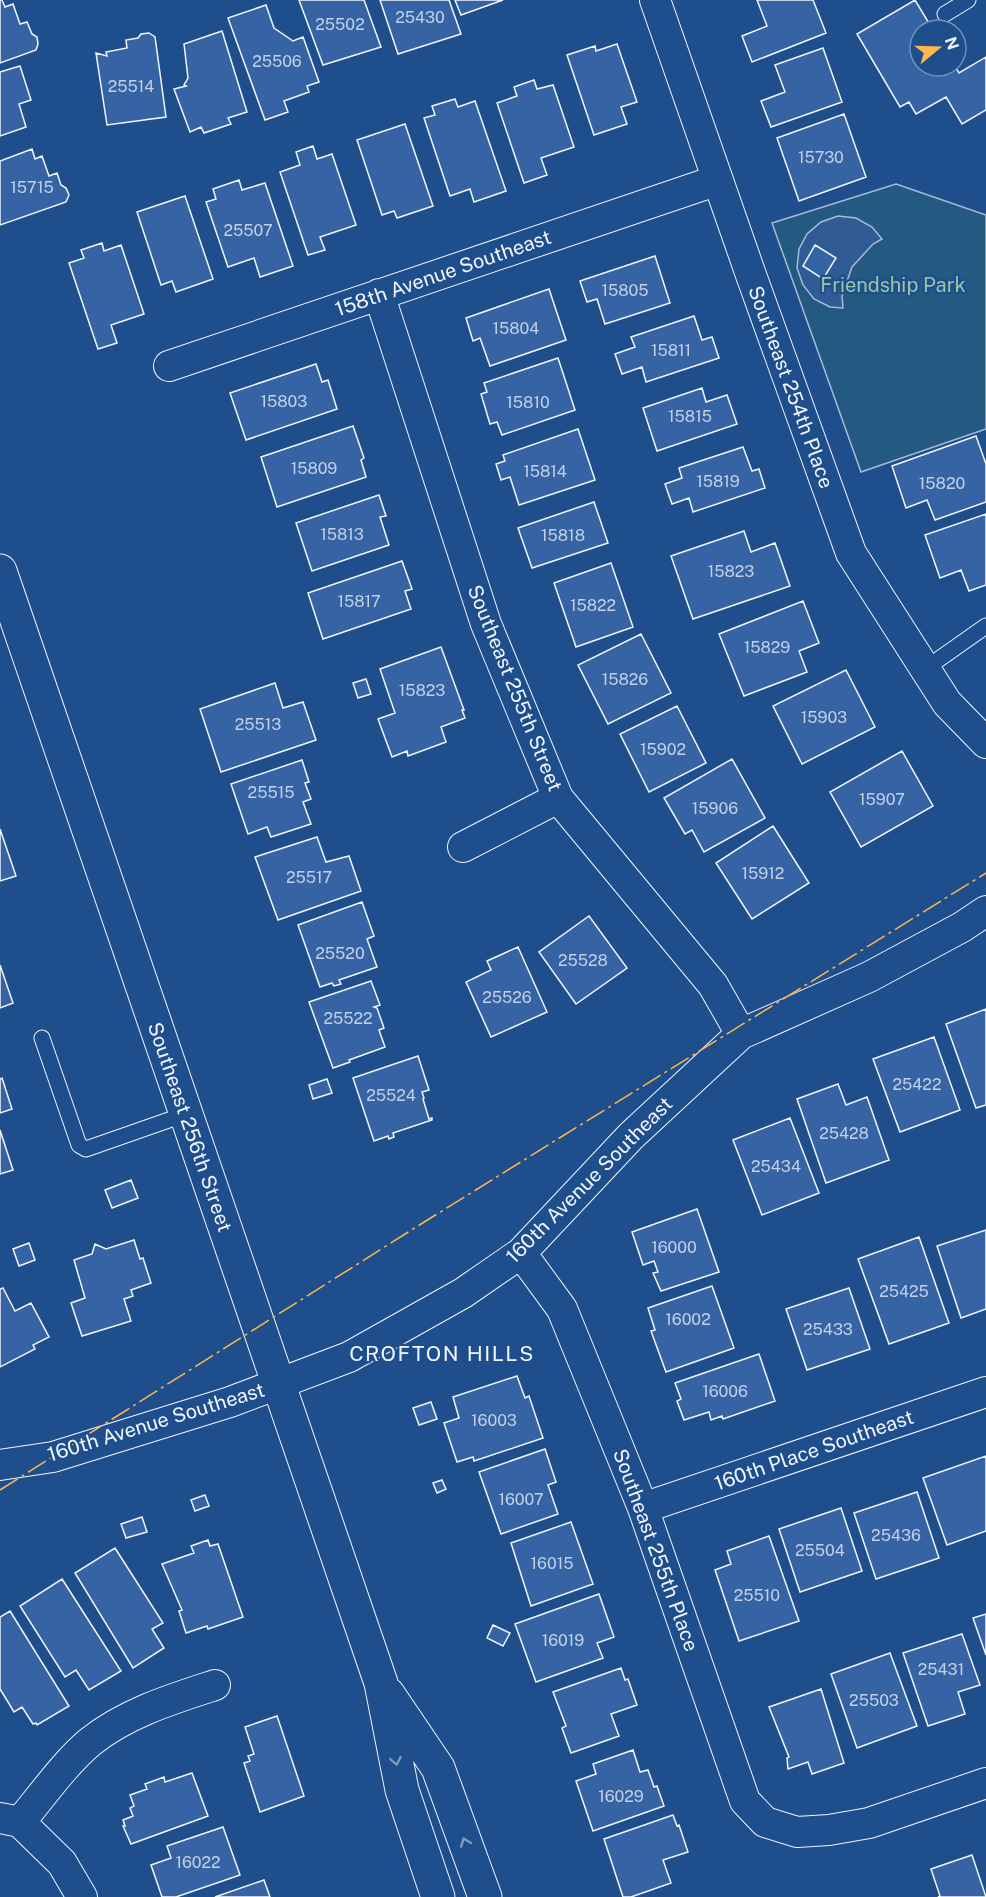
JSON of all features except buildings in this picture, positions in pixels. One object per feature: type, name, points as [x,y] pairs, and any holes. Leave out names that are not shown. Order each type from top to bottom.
[{"type":"main road","name":"Southeast 256th Street","points":[[0,571],[381,1683],[402,1790],[438,1897]]},
{"type":"main road","name":"Southeast 256th Street","points":[[381,1683],[438,1768],[485,1897]]},
{"type":"street","name":"Southeast 254th Place","points":[[655,0],[851,553],[947,703],[986,743]]},
{"type":"street","name":"158th Avenue Southeast","points":[[169,366],[718,180]]},
{"type":"street","name":"Southeast 255th Street","points":[[379,294],[486,624],[558,798],[713,985],[741,1034]]},
{"type":"street","points":[[464,847],[558,798]]},
{"type":"street","name":"160th Avenue Southeast","points":[[0,1466],[53,1457],[230,1402],[349,1357],[463,1293],[521,1253],[631,1136],[741,1034],[869,977],[962,927],[986,910]]},
{"type":"street","name":"Southeast 255th Place","points":[[521,1253],[562,1309],[643,1508],[745,1801],[765,1822],[797,1832],[829,1830],[869,1823],[986,1783]]},
{"type":"street","name":"160th Place Southeast","points":[[643,1508],[986,1392]]},
{"type":"street","points":[[82,1897],[62,1863],[10,1820],[91,1742],[118,1723],[161,1703],[215,1685]]},
{"type":"lane","points":[[945,14],[968,0]]},
{"type":"lane","points":[[925,669],[986,626]]},
{"type":"lane","points":[[42,1038],[79,1145],[86,1149],[186,1114]]},
{"type":"green space","name":"Friendship Park","points":[[896,184],[986,215],[986,429],[861,472],[772,223]]},
{"type":"shaded area","points":[[838,216],[856,218],[872,227],[882,239],[873,244],[852,267],[842,296],[843,308],[830,307],[814,299],[803,285],[797,268],[799,249],[807,234],[821,222]]},
{"type":"power","points":[[0,1490],[421,1224],[986,873]]},
{"type":"district","name":"CROFTON HILLS","points":[[442,1354]]}]
